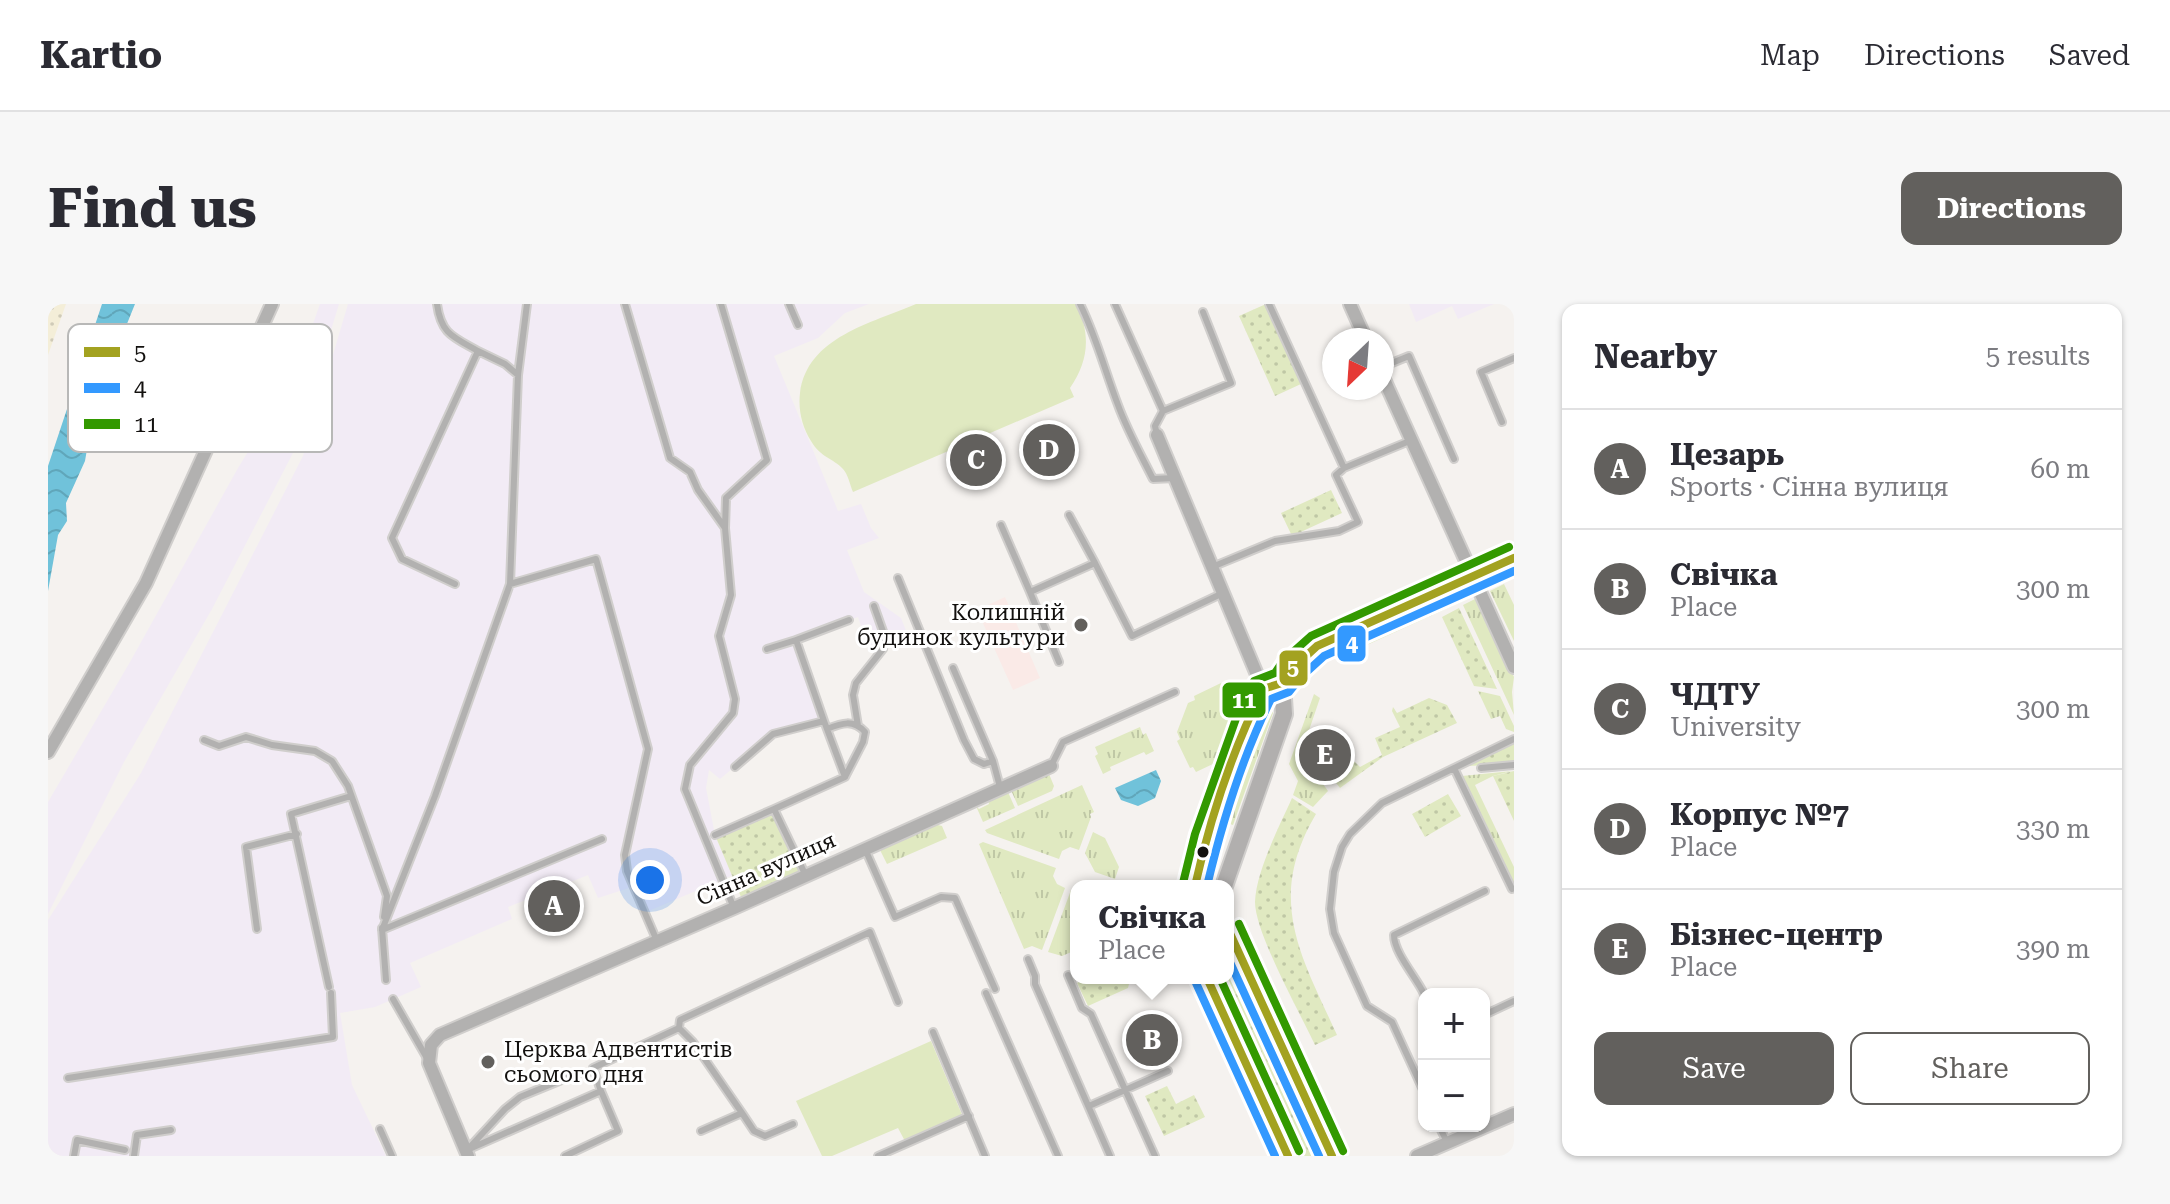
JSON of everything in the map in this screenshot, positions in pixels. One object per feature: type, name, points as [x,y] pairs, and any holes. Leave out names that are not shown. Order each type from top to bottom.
[{"type":"main road","points":[[1196,880],[1206,838],[1249,717],[1263,689],[1282,683],[1317,646],[1514,558]]},
{"type":"main road","points":[[1226,880],[1284,714],[1282,683]]},
{"type":"main road","points":[[1234,942],[1332,1156]]},
{"type":"main road","points":[[1210,984],[1288,1156]]},
{"type":"street","points":[[263,324],[272,304]]},
{"type":"street","points":[[1350,304],[1361,328]]},
{"type":"street","points":[[1394,400],[1514,667]]},
{"type":"street","points":[[1157,435],[1263,689]]},
{"type":"street","points":[[48,752],[146,583],[205,452]]},
{"type":"street","name":"Сінна вулиця","points":[[429,1063],[433,1041],[454,1027],[734,908],[1051,766]]},
{"type":"street","points":[[429,1063],[467,1153]]},
{"type":"street","points":[[1490,1123],[1514,1114]]},
{"type":"street","points":[[1417,1156],[1470,1132]]},
{"type":"lane","points":[[437,304],[439,322],[450,336],[505,364],[518,375]]},
{"type":"lane","points":[[382,930],[435,796],[510,584],[518,375],[527,304]]},
{"type":"lane","points":[[625,304],[670,458],[690,472],[698,490],[725,528]]},
{"type":"lane","points":[[721,304],[767,460],[726,498],[725,528],[731,595],[719,636],[735,699],[733,713],[690,765],[685,789],[734,908]]},
{"type":"lane","points":[[789,304],[798,325]]},
{"type":"lane","points":[[1080,304],[1106,364],[1118,405],[1153,479],[1175,478]]},
{"type":"lane","points":[[1115,304],[1163,411]]},
{"type":"lane","points":[[1269,304],[1344,468]]},
{"type":"lane","points":[[1157,435],[1155,426],[1163,411],[1231,383],[1203,312]]},
{"type":"lane","points":[[455,584],[402,559],[392,538],[478,351]]},
{"type":"lane","points":[[1394,362],[1409,356],[1454,459]]},
{"type":"lane","points":[[1502,422],[1481,372],[1514,358]]},
{"type":"lane","points":[[1212,567],[1275,541],[1339,531],[1358,522],[1336,475],[1344,468],[1412,440]]},
{"type":"lane","points":[[1069,515],[1132,636],[1223,593]]},
{"type":"lane","points":[[1001,525],[1059,662]]},
{"type":"lane","points":[[510,584],[596,559],[648,749],[625,855],[627,871],[657,941]]},
{"type":"lane","points":[[1030,592],[1095,563]]},
{"type":"lane","points":[[898,578],[964,740],[974,759],[984,764],[993,761]]},
{"type":"lane","points":[[858,726],[853,695],[856,683],[883,649],[885,637],[874,606]]},
{"type":"lane","points":[[767,649],[849,620]]},
{"type":"lane","points":[[796,640],[845,777]]},
{"type":"lane","points":[[953,668],[993,761],[1000,787]]},
{"type":"lane","points":[[1051,766],[1063,742],[1175,692]]},
{"type":"lane","points":[[735,767],[773,734],[824,721]]},
{"type":"lane","points":[[715,835],[845,777],[865,732],[845,722],[827,729]]},
{"type":"lane","points":[[204,740],[219,746],[246,737],[272,745],[315,751],[332,761],[341,772],[387,896],[382,930],[386,980]]},
{"type":"lane","points":[[1418,1079],[1392,1022],[1367,1006],[1332,926],[1330,897],[1342,847],[1364,818],[1394,795],[1514,739]]},
{"type":"lane","points":[[1481,768],[1514,765]]},
{"type":"lane","points":[[1454,768],[1512,889]]},
{"type":"lane","points":[[68,1078],[333,1037],[330,990],[291,814],[351,796]]},
{"type":"lane","points":[[774,809],[806,876]]},
{"type":"lane","points":[[257,929],[246,847],[297,834]]},
{"type":"lane","points":[[382,930],[602,839]]},
{"type":"lane","points":[[865,849],[895,917],[941,897],[955,898],[995,989]]},
{"type":"lane","points":[[1421,988],[1415,974],[1401,958],[1393,940],[1394,935],[1485,891]]},
{"type":"lane","points":[[679,1028],[680,1020],[870,932],[898,1002]]},
{"type":"lane","points":[[1028,959],[1035,984],[1110,1156]]},
{"type":"lane","points":[[1068,975],[1070,980]]},
{"type":"lane","points":[[1072,984],[1082,1008],[1091,1014],[1155,1156]]},
{"type":"lane","points":[[986,993],[1058,1156]]},
{"type":"lane","points":[[393,999],[429,1063]]},
{"type":"lane","points":[[1490,1012],[1514,1001]]},
{"type":"lane","points":[[565,1156],[618,1131],[593,1068],[679,1028]]},
{"type":"lane","points":[[679,1028],[693,1042],[754,1131],[765,1136],[793,1124]]},
{"type":"lane","points":[[933,1032],[985,1156]]},
{"type":"lane","points":[[1089,1106],[1168,1071]]},
{"type":"lane","points":[[467,1153],[520,1097],[581,1072]]},
{"type":"lane","points":[[467,1153],[601,1091]]},
{"type":"lane","points":[[701,1131],[742,1113]]},
{"type":"lane","points":[[878,1156],[969,1116]]},
{"type":"lane","points":[[380,1129],[392,1156]]},
{"type":"lane","points":[[134,1156],[137,1135],[171,1130]]},
{"type":"lane","points":[[1442,1132],[1447,1142]]},
{"type":"lane","points":[[74,1156],[77,1140],[125,1150]]},
{"type":"shaded area","points":[[320,304],[339,304],[332,327],[332,324],[313,324]]},
{"type":"shaded area","points":[[348,304],[869,304],[845,313],[818,338],[774,356],[838,511],[861,504],[879,538],[847,550],[864,592],[901,618],[907,633],[884,642],[883,649],[869,650],[858,617],[797,640],[824,721],[773,734],[720,779],[709,770],[706,788],[715,835],[733,875],[644,913],[632,887],[598,898],[588,875],[508,907],[512,919],[410,963],[421,987],[375,1007],[340,1013],[352,1085],[386,1156],[48,1156],[48,920],[141,773],[304,452],[332,452],[332,358]]},
{"type":"shaded area","points":[[1409,304],[1494,304],[1458,319],[1452,306],[1416,322]]},
{"type":"shaded area","points":[[248,452],[293,452],[212,609],[124,762],[48,914],[48,802]]},
{"type":"shaded area","points":[[1005,597],[1040,678],[1013,690],[977,610]]},
{"type":"green space","points":[[916,304],[1076,304],[1084,326],[1086,347],[1081,368],[1070,388],[1074,397],[853,492],[845,471],[819,451],[805,430],[800,412],[800,393],[805,374],[828,345],[862,326]]},
{"type":"green space","points":[[1266,304],[1301,384],[1275,396],[1239,316]]},
{"type":"green space","points":[[1331,490],[1342,513],[1292,536],[1281,513]]},
{"type":"green space","points":[[1504,584],[1514,605],[1514,641],[1490,591]]},
{"type":"green space","points":[[1465,593],[1468,599],[1356,650],[1352,645]]},
{"type":"green space","points":[[1477,598],[1514,677],[1514,715],[1463,605]]},
{"type":"green space","points":[[1459,608],[1497,689],[1474,686],[1442,617]]},
{"type":"green space","points":[[1221,683],[1223,687],[1228,685],[1236,704],[1215,763],[1196,772],[1193,767],[1190,768],[1177,741],[1180,739],[1177,732],[1188,703],[1195,700],[1194,696]]},
{"type":"green space","points":[[1478,691],[1500,696],[1514,732],[1506,729],[1500,716],[1491,719]]},
{"type":"green space","points":[[1314,694],[1320,698],[1304,745],[1313,764],[1311,771],[1317,784],[1321,781],[1328,791],[1313,807],[1293,795],[1298,781],[1289,764]]},
{"type":"green space","points":[[1429,698],[1447,705],[1457,723],[1383,757],[1340,788],[1333,779],[1346,773],[1344,767],[1355,762],[1360,767],[1382,755],[1375,738],[1400,727],[1393,707],[1397,713]]},
{"type":"green space","points":[[1270,706],[1273,713],[1233,825],[1224,822],[1264,710]]},
{"type":"green space","points":[[1140,727],[1154,751],[1146,755],[1144,752],[1110,767],[1111,770],[1103,774],[1095,756],[1098,754],[1095,747]]},
{"type":"green space","points":[[1514,743],[1514,761],[1468,766],[1469,763]]},
{"type":"green space","points":[[1512,771],[1475,785],[1514,867],[1514,886],[1462,776]]},
{"type":"green space","points":[[1514,771],[1514,821],[1493,776]]},
{"type":"green space","points":[[1049,774],[1054,786],[1052,791],[1018,806],[1011,790]]},
{"type":"green space","points":[[1082,785],[1094,812],[1090,814],[1079,850],[1070,847],[1062,851],[1059,859],[985,830]]},
{"type":"green space","points":[[1008,792],[1015,808],[983,822],[976,806],[979,809],[989,804],[988,800]]},
{"type":"green space","points":[[1448,794],[1461,816],[1425,837],[1412,814]]},
{"type":"green space","points":[[1292,798],[1316,814],[1301,845],[1293,873],[1291,900],[1294,926],[1311,978],[1337,1035],[1315,1045],[1262,933],[1255,902],[1264,863]]},
{"type":"green space","points":[[774,809],[803,870],[741,897],[715,835]]},
{"type":"green space","points":[[934,824],[942,826],[947,838],[887,864],[879,848]]},
{"type":"green space","points":[[1093,832],[1105,838],[1119,867],[1115,879],[1095,872],[1085,853]]},
{"type":"green space","points":[[983,842],[1056,868],[1053,876],[1057,884],[1065,888],[1042,950],[1032,946],[1024,949],[979,844]]},
{"type":"green space","points":[[1070,893],[1070,953],[1062,956],[1048,952]]},
{"type":"green space","points":[[1234,974],[1242,978],[1325,1156],[1296,1156],[1219,989],[1220,984],[1234,984]]},
{"type":"green space","points":[[1077,984],[1129,984],[1128,988],[1088,1006]]},
{"type":"green space","points":[[931,1041],[963,1117],[906,1143],[898,1128],[832,1156],[822,1156],[796,1101]]},
{"type":"green space","points":[[1167,1086],[1176,1104],[1194,1095],[1205,1117],[1164,1136],[1145,1096]]},
{"type":"sand","points":[[48,304],[66,304],[48,355]]},
{"type":"water","points":[[102,304],[135,304],[127,324],[95,324]]},
{"type":"water","points":[[68,406],[68,452],[87,452],[66,503],[67,521],[58,535],[48,591],[48,466]]},
{"type":"water","points":[[1156,770],[1161,781],[1155,798],[1138,806],[1121,800],[1115,788]]},
{"type":"transit line","name":"11","points":[[1184,880],[1195,834],[1238,713],[1254,681],[1275,673],[1283,661],[1311,636],[1509,547]]},
{"type":"transit line","name":"5","points":[[1197,880],[1223,786],[1263,689],[1282,683],[1317,646],[1514,558]]},
{"type":"transit line","name":"4","points":[[1208,880],[1234,791],[1271,699],[1289,692],[1324,656],[1514,571]]},
{"type":"transit line","name":"11","points":[[1239,924],[1343,1151]]},
{"type":"transit line","name":"5","points":[[1234,942],[1332,1156]]},
{"type":"transit line","name":"4","points":[[1234,971],[1319,1156]]},
{"type":"transit line","name":"4","points":[[1196,984],[1275,1156]]},
{"type":"transit line","name":"5","points":[[1210,984],[1288,1156]]},
{"type":"transit line","name":"11","points":[[1223,984],[1299,1151]]},
{"type":"place","name":"Корпус №7","points":[[1049,450]]},
{"type":"place","name":"ЧДТУ","points":[[976,460]]},
{"type":"place","name":"Колишній будинок культури","points":[[1081,625]]},
{"type":"place","name":"Бізнес-центр","points":[[1325,755]]},
{"type":"place","name":"Цезарь","points":[[554,906]]},
{"type":"place","name":"Свічка","points":[[1152,1040]]},
{"type":"place","name":"Церква Адвентистів сьомого дня","points":[[488,1062]]}]
